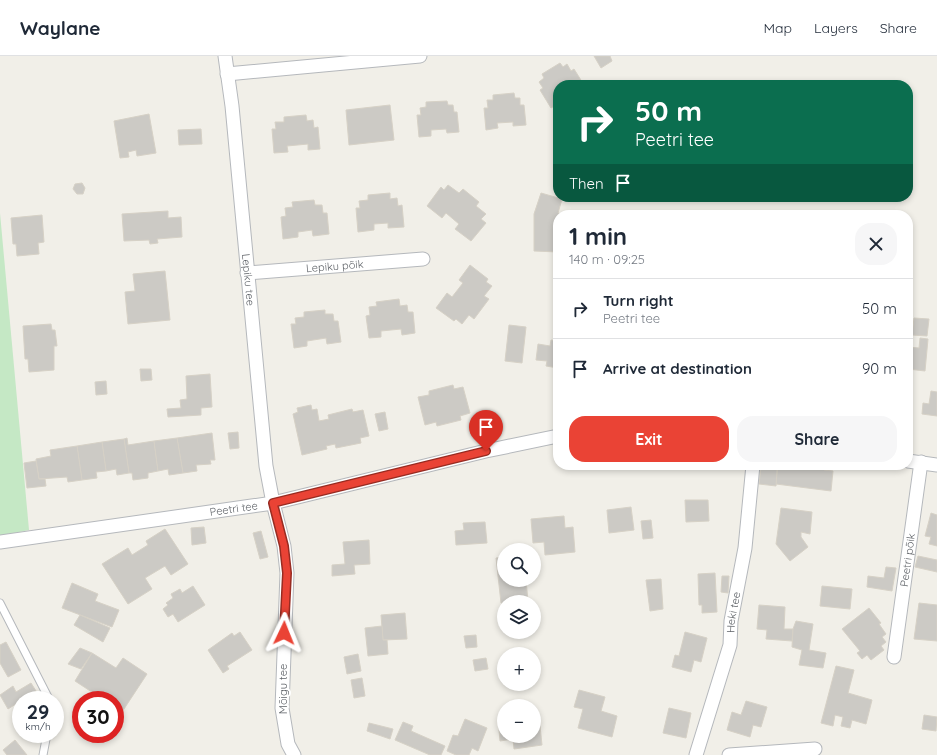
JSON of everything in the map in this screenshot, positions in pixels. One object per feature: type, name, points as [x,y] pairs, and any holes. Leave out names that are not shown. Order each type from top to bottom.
[{"type":"street","name":"Lepiku tee","points":[[225,56],[232,106],[266,466],[273,503]]},
{"type":"street","points":[[227,74],[420,56]]},
{"type":"street","name":"Lepiku põik","points":[[247,273],[423,259]]},
{"type":"street","name":"Peetri tee","points":[[0,542],[273,503],[486,451],[553,437]]},
{"type":"street","points":[[914,462],[937,465]]},
{"type":"street","name":"Peetri põik","points":[[894,656],[914,462]]},
{"type":"street","name":"Heki tee","points":[[696,755],[730,645],[731,621],[745,548],[753,470]]},
{"type":"street","name":"Mõigu tee","points":[[273,503],[284,546],[287,573],[282,708],[288,744],[294,755]]},
{"type":"street","points":[[729,755],[815,749]]},
{"type":"lane","points":[[0,603],[44,691]]},
{"type":"lane","points":[[43,755],[45,743]]},
{"type":"green space","points":[[0,213],[29,530],[0,536]]},
{"type":"building","points":[[594,56],[610,56],[612,61],[601,68]]},
{"type":"building","points":[[560,63],[563,67],[567,64],[571,71],[574,69],[581,80],[553,80],[553,107],[551,108],[540,90],[543,88],[539,82],[544,78],[542,74]]},
{"type":"building","points":[[514,93],[515,98],[520,98],[520,105],[524,105],[526,125],[513,126],[513,122],[497,123],[498,128],[486,130],[484,108],[488,108],[487,100],[493,100],[493,95]]},
{"type":"building","points":[[447,101],[448,105],[453,105],[454,112],[457,112],[459,132],[447,133],[446,129],[431,130],[431,136],[419,137],[417,115],[421,115],[420,108],[426,107],[426,102]]},
{"type":"building","points":[[390,105],[394,140],[349,145],[346,110]]},
{"type":"building","points":[[149,114],[156,153],[137,156],[136,150],[128,152],[129,157],[120,158],[114,121]]},
{"type":"building","points":[[306,115],[307,121],[313,120],[314,128],[318,127],[320,149],[308,150],[308,144],[287,146],[288,152],[274,153],[272,129],[276,129],[275,122],[284,122],[284,117]]},
{"type":"building","points":[[201,129],[202,144],[179,145],[178,130]]},
{"type":"building","points":[[82,183],[85,188],[83,194],[77,194],[73,189],[75,184]]},
{"type":"building","points":[[448,185],[459,193],[463,189],[479,202],[476,206],[486,214],[481,219],[486,223],[471,241],[455,229],[459,224],[446,213],[442,218],[427,206],[441,187],[444,190]]},
{"type":"building","points":[[390,193],[390,199],[397,198],[398,206],[402,205],[404,227],[388,228],[388,223],[374,224],[374,230],[358,232],[356,208],[360,208],[359,201],[368,200],[368,195]]},
{"type":"building","points":[[541,193],[553,196],[553,202],[561,202],[559,210],[553,210],[553,252],[534,251],[534,214]]},
{"type":"building","points":[[314,200],[315,205],[322,205],[323,213],[327,213],[329,234],[313,236],[312,230],[298,232],[298,237],[283,239],[281,217],[286,216],[285,208],[293,207],[292,202]]},
{"type":"building","points":[[168,211],[168,218],[181,217],[182,237],[157,239],[158,243],[150,244],[149,240],[124,241],[122,214]]},
{"type":"building","points":[[42,215],[44,242],[38,243],[39,254],[17,256],[16,244],[13,244],[11,218]]},
{"type":"building","points":[[470,265],[488,279],[486,282],[492,286],[484,296],[489,299],[474,319],[469,315],[462,324],[456,319],[454,321],[436,308],[447,293],[452,297],[463,283],[459,280]]},
{"type":"building","points":[[165,271],[170,320],[128,324],[125,292],[135,291],[133,274]]},
{"type":"building","points":[[399,299],[400,306],[407,305],[408,312],[413,312],[415,333],[402,335],[401,329],[381,331],[381,337],[369,338],[366,316],[370,315],[369,307],[377,306],[376,302]]},
{"type":"building","points":[[325,310],[325,314],[333,314],[334,321],[338,321],[341,342],[327,344],[326,338],[307,341],[307,346],[294,348],[291,324],[296,324],[295,318],[304,317],[304,312]]},
{"type":"building","points":[[914,318],[929,319],[927,336],[913,335]]},
{"type":"building","points":[[51,324],[52,330],[55,330],[57,346],[54,346],[54,370],[29,372],[28,359],[25,359],[23,326]]},
{"type":"building","points":[[509,325],[526,327],[522,363],[505,361]]},
{"type":"building","points":[[920,338],[928,339],[925,371],[913,370],[913,347],[919,348]]},
{"type":"building","points":[[551,340],[553,340],[553,367],[546,366],[547,361],[536,360],[538,344],[550,346]]},
{"type":"building","points":[[140,369],[151,369],[152,380],[141,381]]},
{"type":"building","points":[[210,374],[212,407],[201,408],[201,415],[168,417],[167,409],[181,408],[180,400],[187,399],[186,376]]},
{"type":"building","points":[[106,381],[107,394],[96,395],[95,382]]},
{"type":"building","points":[[453,385],[454,389],[463,387],[470,413],[460,416],[461,420],[437,426],[436,422],[425,425],[418,397],[429,395],[429,391]]},
{"type":"building","points":[[931,391],[937,392],[937,416],[922,414],[923,403],[929,404]]},
{"type":"building","points":[[311,405],[312,410],[317,409],[319,421],[329,419],[328,415],[352,409],[353,412],[363,410],[369,436],[360,438],[361,443],[336,448],[335,444],[326,446],[327,449],[302,455],[293,414],[298,412],[297,408]]},
{"type":"building","points":[[385,412],[388,429],[379,431],[375,414]]},
{"type":"building","points":[[238,432],[239,448],[230,449],[228,433]]},
{"type":"building","points":[[212,433],[215,460],[210,460],[211,464],[196,465],[197,471],[183,473],[177,438]]},
{"type":"building","points":[[127,438],[128,445],[154,441],[158,471],[148,473],[148,478],[133,480],[132,473],[129,473],[124,439]]},
{"type":"building","points":[[177,438],[183,473],[169,475],[168,469],[158,471],[154,441]]},
{"type":"building","points":[[124,439],[129,473],[117,475],[116,469],[106,471],[102,442]]},
{"type":"building","points":[[102,442],[106,471],[96,472],[97,478],[82,480],[77,446]]},
{"type":"building","points":[[77,446],[82,480],[68,482],[67,477],[39,479],[36,459],[51,456],[50,450]]},
{"type":"building","points":[[36,461],[39,479],[45,479],[46,486],[27,488],[24,463]]},
{"type":"building","points":[[761,470],[777,470],[776,486],[759,484]]},
{"type":"building","points":[[777,470],[833,471],[831,491],[776,484]]},
{"type":"building","points":[[685,500],[708,500],[709,521],[686,522]]},
{"type":"building","points":[[631,507],[634,530],[609,533],[607,510]]},
{"type":"building","points":[[781,508],[812,512],[810,534],[801,532],[801,537],[808,547],[790,561],[776,544]]},
{"type":"building","points":[[931,513],[937,515],[937,546],[929,544],[931,537],[925,536]]},
{"type":"building","points":[[564,516],[565,528],[573,527],[575,552],[545,555],[544,542],[533,543],[531,519]]},
{"type":"building","points":[[651,520],[653,538],[643,539],[641,521]]},
{"type":"building","points":[[485,522],[487,543],[456,545],[455,531],[464,530],[463,523]]},
{"type":"building","points":[[204,527],[206,543],[192,545],[191,528]]},
{"type":"building","points":[[165,529],[188,564],[171,575],[165,566],[145,578],[152,589],[128,604],[102,564],[128,548],[132,555],[148,545],[146,541]]},
{"type":"building","points":[[261,531],[268,557],[260,559],[253,533]]},
{"type":"building","points":[[369,540],[370,564],[354,565],[355,574],[332,576],[332,565],[345,564],[343,542]]},
{"type":"building","points":[[918,556],[937,560],[937,572],[915,567]]},
{"type":"building","points":[[886,567],[896,568],[892,591],[867,587],[868,576],[884,578]]},
{"type":"building","points":[[715,573],[717,612],[702,613],[702,605],[699,605],[698,574]]},
{"type":"building","points":[[722,576],[729,576],[728,593],[721,592]]},
{"type":"building","points":[[661,579],[663,609],[650,611],[646,580]]},
{"type":"building","points":[[72,583],[98,594],[95,601],[119,610],[112,627],[62,608]]},
{"type":"building","points":[[193,586],[205,605],[178,622],[173,614],[168,617],[163,609],[168,605],[166,603],[173,598],[171,594],[180,589],[182,593]]},
{"type":"building","points":[[822,586],[852,589],[850,609],[820,606]]},
{"type":"building","points":[[499,587],[527,587],[527,595],[500,595]]},
{"type":"building","points":[[919,603],[937,605],[937,641],[914,639]]},
{"type":"building","points":[[759,605],[785,607],[784,629],[793,629],[792,641],[766,639],[767,630],[757,629]]},
{"type":"building","points":[[869,608],[881,623],[879,624],[886,634],[882,637],[886,642],[881,646],[884,650],[871,660],[867,655],[862,659],[857,653],[860,651],[842,629]]},
{"type":"building","points":[[405,613],[407,639],[383,640],[381,615]]},
{"type":"building","points":[[80,615],[110,628],[103,642],[74,625]]},
{"type":"building","points":[[796,621],[813,624],[809,650],[826,653],[823,668],[799,665],[802,650],[792,647],[793,629]]},
{"type":"building","points":[[382,626],[383,640],[387,640],[388,654],[368,656],[365,628]]},
{"type":"building","points":[[240,632],[252,650],[227,666],[229,669],[223,673],[208,650],[232,633],[234,636]]},
{"type":"building","points":[[685,632],[707,638],[701,662],[694,660],[691,672],[672,667],[675,655],[679,656]]},
{"type":"building","points":[[476,635],[477,647],[466,648],[464,636]]},
{"type":"building","points":[[6,642],[21,670],[8,677],[0,663],[0,645]]},
{"type":"building","points":[[80,648],[92,653],[81,669],[68,664]]},
{"type":"building","points":[[92,653],[116,668],[123,658],[147,674],[124,709],[124,691],[90,691],[75,681]]},
{"type":"building","points":[[358,654],[361,671],[347,674],[344,657]]},
{"type":"building","points":[[486,658],[488,669],[475,671],[473,660]]},
{"type":"building","points":[[836,666],[854,670],[848,693],[872,700],[866,724],[852,720],[850,728],[841,726],[843,717],[835,715],[833,726],[821,723]]},
{"type":"building","points":[[362,678],[365,696],[354,698],[351,680]]},
{"type":"building","points":[[31,683],[36,691],[18,691]]},
{"type":"building","points":[[13,686],[16,691],[12,691],[12,706],[8,709],[0,695]]},
{"type":"building","points":[[579,690],[605,697],[601,711],[617,716],[612,737],[578,728],[583,709],[574,707]]},
{"type":"building","points":[[746,701],[767,707],[761,727],[753,725],[750,737],[727,730],[732,712],[741,715]]},
{"type":"building","points":[[669,708],[691,713],[686,738],[663,733]]},
{"type":"building","points":[[924,715],[937,717],[936,731],[922,729]]},
{"type":"building","points":[[465,719],[487,728],[478,751],[472,748],[469,755],[456,755],[447,751],[453,735],[458,736]]},
{"type":"building","points":[[403,722],[413,726],[411,731],[445,746],[441,755],[430,755],[395,740]]},
{"type":"building","points":[[369,723],[393,729],[390,739],[367,731]]},
{"type":"building","points":[[541,735],[542,745],[514,749],[513,743],[541,743]]},
{"type":"building","points":[[12,742],[17,743],[27,755],[7,755],[3,750]]},
{"type":"route","points":[[284,633],[287,573],[284,546],[273,503],[486,451]]}]
